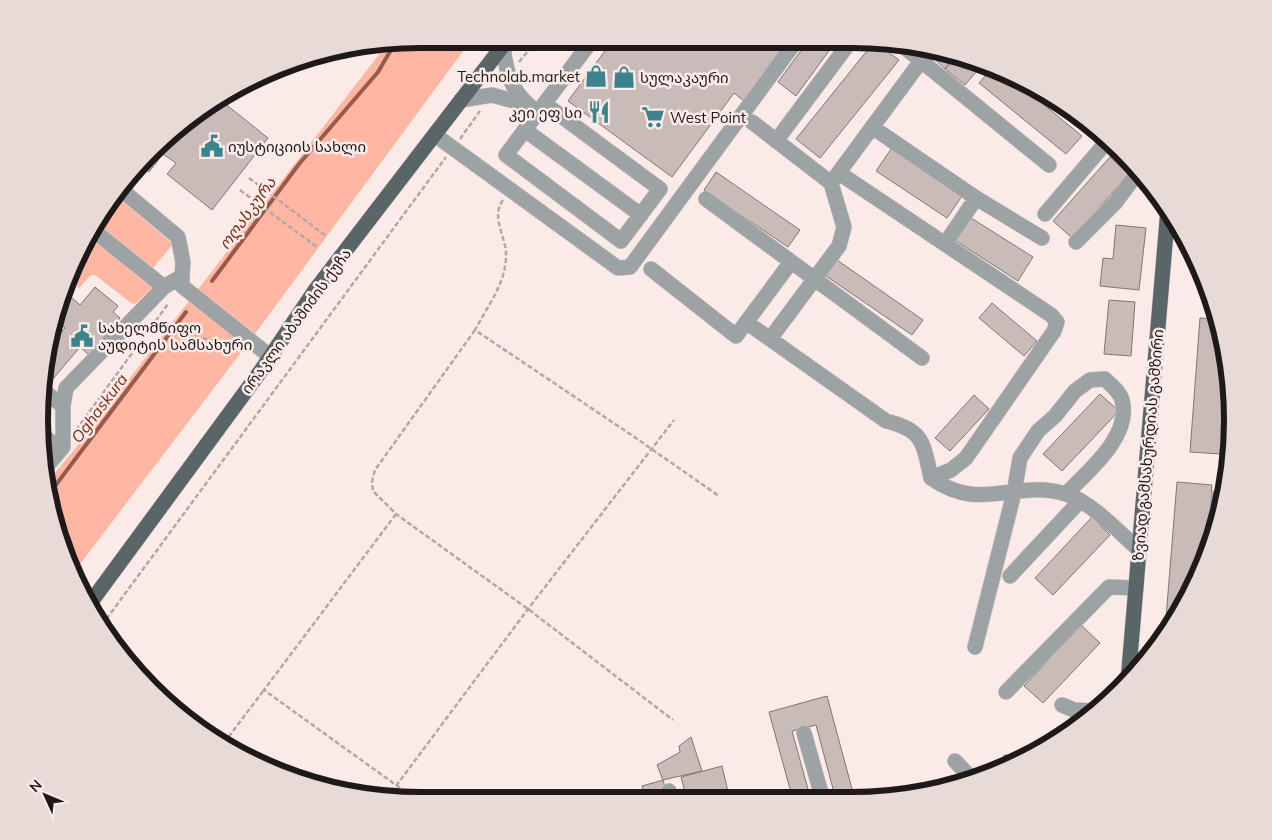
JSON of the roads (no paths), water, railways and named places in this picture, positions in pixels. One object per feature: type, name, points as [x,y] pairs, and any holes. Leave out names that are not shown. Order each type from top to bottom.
[{"type":"main road","name":"ირაკლი აბაშიძის ქუჩა","points":[[93,599],[271,357],[316,289],[502,48]]},
{"type":"main road","name":"ზვიად გამსახურდიას გამზირი","points":[[1129,669],[1167,221]]},
{"type":"lane","points":[[506,48],[507,75],[537,107],[660,189],[621,241],[506,155],[526,130],[537,107],[585,48]]},
{"type":"lane","points":[[435,134],[618,268],[630,267],[791,48]]},
{"type":"lane","points":[[776,140],[845,48]]},
{"type":"lane","points":[[911,53],[1050,165]]},
{"type":"lane","points":[[770,339],[839,246],[844,227],[835,178],[921,61]]},
{"type":"lane","points":[[462,100],[492,95],[537,107]]},
{"type":"lane","points":[[752,122],[835,178],[945,244],[1051,315],[1057,322],[1054,331],[966,458],[951,470],[932,478]]},
{"type":"lane","points":[[872,127],[976,198],[1042,238]]},
{"type":"lane","points":[[526,130],[641,215]]},
{"type":"lane","points":[[1045,214],[1103,145]]},
{"type":"lane","points":[[1076,242],[1115,203],[1135,177]]},
{"type":"lane","points":[[124,192],[178,237],[183,262],[182,281]]},
{"type":"lane","points":[[945,244],[976,198]]},
{"type":"lane","points":[[706,199],[922,358]]},
{"type":"lane","points":[[97,233],[164,287]]},
{"type":"lane","points":[[651,269],[736,336],[791,262]]},
{"type":"lane","points":[[182,281],[271,357]]},
{"type":"lane","points":[[50,462],[62,449],[63,406],[66,388],[164,287],[182,281]]},
{"type":"lane","points":[[746,322],[886,421],[913,430],[919,437],[926,454],[932,478],[947,488],[979,496],[1026,490],[1048,490],[1066,494],[1080,501],[1139,550]]},
{"type":"lane","points":[[976,647],[1014,493],[1020,458],[1038,431],[1056,416],[1075,391],[1090,380],[1105,379],[1122,399],[1123,413],[1114,442],[1066,494]]},
{"type":"lane","points":[[48,394],[63,406]]},
{"type":"lane","points":[[48,439],[62,449]]},
{"type":"lane","points":[[1010,576],[1080,501]]},
{"type":"lane","points":[[1006,692],[1109,587],[1136,588]]},
{"type":"lane","points":[[1062,705],[1074,710],[1086,711]]},
{"type":"lane","points":[[804,733],[821,792]]},
{"type":"lane","points":[[954,761],[967,774]]},
{"type":"waterway","name":"ოღასკურა","points":[[212,281],[299,164],[378,72],[392,49]]},
{"type":"waterway","name":"Oghaskura","points":[[54,487],[186,312]]},
{"type":"place","name":"Technolab.market","points":[[596,76]]},
{"type":"place","name":"სულაკაური","points":[[624,77]]},
{"type":"place","name":"კეი ეფ სი","points":[[599,112]]},
{"type":"place","name":"West Point","points":[[653,117]]},
{"type":"place","name":"იუსტიციის სახლი","points":[[212,146]]},
{"type":"place","name":"სახელმწიფო აუდიტის სამსახური","points":[[82,336]]}]
